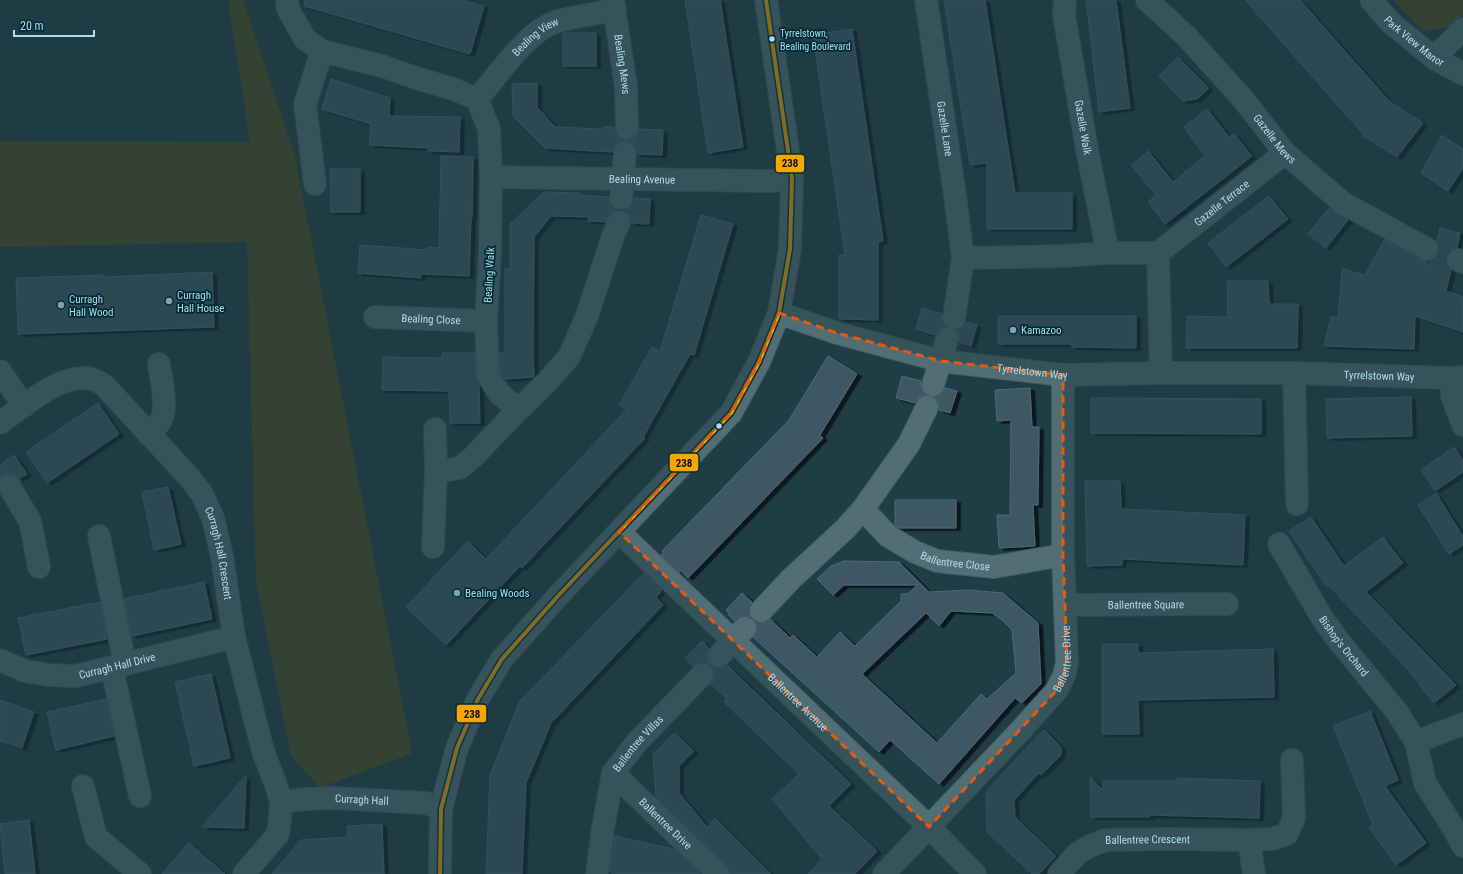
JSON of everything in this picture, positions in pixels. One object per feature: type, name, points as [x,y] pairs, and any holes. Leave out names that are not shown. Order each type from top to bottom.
[{"type":"street","points":[[440,874],[441,809],[456,748],[478,699],[502,659],[558,596],[731,412],[759,362],[779,313],[790,250],[792,178],[766,0]]},
{"type":"street","name":"Gazelle Lane","points":[[926,0],[963,258],[954,318]]},
{"type":"street","name":"Gazelle Walk","points":[[1065,0],[1064,14],[1088,155],[1108,253]]},
{"type":"street","name":"Gazelle Mews","points":[[1147,0],[1187,37],[1243,99],[1285,153],[1343,203],[1428,249]]},
{"type":"street","name":"Park View Manor","points":[[1371,0],[1391,23],[1434,58],[1463,74]]},
{"type":"street","points":[[288,4],[305,39],[322,51],[382,66],[453,89],[477,99]]},
{"type":"street","name":"Bealing View","points":[[477,99],[519,49],[535,34],[554,23],[614,5]]},
{"type":"street","name":"Bealing Mews","points":[[614,5],[626,87],[627,128]]},
{"type":"street","points":[[1434,58],[1463,29]]},
{"type":"street","points":[[315,184],[305,104],[322,51]]},
{"type":"street","name":"Bealing Walk","points":[[477,99],[489,128],[491,177],[490,252],[486,320],[488,374],[498,392],[518,410]]},
{"type":"street","points":[[622,188],[625,153]]},
{"type":"street","name":"Gazelle Terrace","points":[[1158,253],[1285,153]]},
{"type":"street","name":"Bealing Avenue","points":[[491,177],[622,188],[772,181],[792,178]]},
{"type":"street","points":[[436,472],[460,468],[474,456],[547,382],[569,356],[587,316],[619,222]]},
{"type":"street","points":[[963,258],[1063,256],[1108,253],[1158,253],[1161,373]]},
{"type":"street","name":"Tyrrelstown Way","points":[[779,313],[837,333],[941,361],[1063,375],[1294,372],[1457,377]]},
{"type":"street","name":"Bealing Close","points":[[375,317],[486,320]]},
{"type":"street","points":[[933,385],[947,339]]},
{"type":"street","points":[[149,435],[163,416],[164,406],[159,364]]},
{"type":"street","points":[[0,371],[24,406],[0,423]]},
{"type":"street","points":[[1294,372],[1297,504]]},
{"type":"street","name":"Ballentree Drive","points":[[884,874],[1056,691],[1064,676],[1067,662],[1063,555],[1063,375]]},
{"type":"street","points":[[1457,377],[1452,396],[1463,425]]},
{"type":"street","name":"Curragh Hall Crescent","points":[[24,406],[41,394],[67,380],[88,378],[104,385],[189,477],[202,494],[213,518],[222,556],[234,637],[263,751],[281,802],[278,834],[244,874]]},
{"type":"street","points":[[761,611],[791,578],[845,529],[863,509],[909,444],[927,407]]},
{"type":"street","points":[[433,547],[436,472],[435,429]]},
{"type":"street","points":[[9,486],[30,521],[40,567]]},
{"type":"street","name":"Ballentree Close","points":[[863,509],[888,536],[915,552],[938,561],[994,567],[1063,555]]},
{"type":"street","name":"Ballentree Avenue","points":[[619,532],[929,827],[975,874]]},
{"type":"street","points":[[99,536],[140,796]]},
{"type":"street","name":"Bishop's Orchard","points":[[1279,544],[1321,616],[1338,640],[1397,712],[1416,742],[1425,783],[1463,846]]},
{"type":"street","name":"Ballentree Square","points":[[1066,605],[1227,604]]},
{"type":"street","name":"Curragh Hall Drive","points":[[0,660],[25,671],[48,675],[76,676],[234,637]]},
{"type":"street","name":"Ballentree Villas","points":[[597,874],[603,828],[613,773],[637,742],[702,675]]},
{"type":"street","points":[[1416,742],[1463,724]]},
{"type":"street","name":"Ballentree Crescent","points":[[1059,874],[1076,854],[1105,840],[1249,840],[1272,839],[1287,834],[1294,818],[1292,760]]},
{"type":"street","name":"Ballentree Drive","points":[[613,773],[718,874]]},
{"type":"street","points":[[83,786],[96,837],[140,874]]},
{"type":"street","name":"Curragh Hall","points":[[281,802],[307,798],[333,798],[426,803],[441,809]]},
{"type":"street","points":[[1249,840],[1254,874]]},
{"type":"highlighted area","points":[[779,313],[837,333],[941,361],[1063,375],[1063,555],[1067,662],[1064,676],[1056,691],[929,827],[619,532],[731,413],[759,362]]},
{"type":"shaded area","points":[[228,0],[243,0],[295,157],[412,753],[320,788],[291,756],[256,582],[247,242],[0,247],[0,141],[250,142]]},
{"type":"shaded area","points":[[1393,0],[1463,0],[1463,15],[1449,27],[1423,31]]},
{"type":"building","points":[[305,0],[461,0],[484,6],[470,54],[304,6]]},
{"type":"building","points":[[685,0],[720,0],[743,147],[708,153]]},
{"type":"building","points":[[944,0],[985,0],[1015,193],[1072,193],[1072,229],[987,229],[987,163],[970,165]]},
{"type":"building","points":[[1086,0],[1116,0],[1130,108],[1099,112]]},
{"type":"building","points":[[1245,0],[1300,0],[1389,101],[1423,123],[1397,157],[1363,136],[1363,134]]},
{"type":"building","points":[[852,29],[883,241],[878,242],[878,320],[839,319],[839,255],[845,255],[813,35]]},
{"type":"building","points":[[563,33],[596,33],[596,66],[563,66]]},
{"type":"building","points":[[1178,57],[1209,88],[1197,99],[1183,101],[1159,76]]},
{"type":"building","points":[[331,79],[390,98],[389,116],[460,117],[459,152],[428,151],[428,148],[369,145],[371,124],[322,109]]},
{"type":"building","points":[[537,83],[537,107],[555,127],[602,129],[603,127],[614,127],[617,135],[621,139],[627,140],[634,138],[638,134],[639,129],[663,130],[662,155],[637,154],[636,147],[632,143],[626,141],[619,142],[612,152],[545,148],[513,116],[512,84]]},
{"type":"building","points":[[1207,109],[1229,137],[1234,134],[1252,156],[1165,224],[1148,202],[1156,195],[1131,165],[1148,151],[1173,182],[1205,156],[1184,127]]},
{"type":"building","points":[[1442,135],[1463,149],[1463,168],[1448,191],[1421,173]]},
{"type":"building","points":[[441,156],[473,157],[469,276],[421,274],[421,278],[358,273],[360,245],[428,250],[428,247],[439,248]]},
{"type":"building","points":[[330,169],[360,169],[360,212],[331,212]]},
{"type":"building","points":[[544,192],[579,193],[579,195],[609,197],[610,204],[618,210],[611,212],[606,222],[588,221],[589,217],[551,216],[534,237],[534,377],[505,379],[500,371],[500,353],[505,353],[505,269],[510,269],[510,224]]},
{"type":"building","points":[[1269,196],[1288,219],[1226,267],[1208,243]]},
{"type":"building","points":[[634,198],[650,199],[649,224],[631,223],[629,215],[622,210],[627,209],[631,205]]},
{"type":"building","points":[[1329,208],[1348,220],[1326,248],[1308,234]]},
{"type":"building","points":[[701,215],[733,224],[694,355],[690,354],[643,437],[645,438],[522,568],[520,566],[446,645],[406,607],[468,541],[486,559],[627,409],[619,405],[652,347],[660,351]]},
{"type":"building","points":[[1440,228],[1460,233],[1457,248],[1451,250],[1446,256],[1446,262],[1451,270],[1446,291],[1463,297],[1463,332],[1415,316],[1414,349],[1324,346],[1331,317],[1338,317],[1342,269],[1365,275],[1384,240],[1431,265],[1432,260],[1438,255],[1439,248],[1437,241]]},
{"type":"building","points":[[212,272],[214,327],[18,334],[16,278],[104,275],[104,277]]},
{"type":"building","points":[[1227,281],[1268,281],[1269,304],[1298,304],[1297,348],[1186,348],[1187,316],[1228,317]]},
{"type":"building","points":[[922,308],[942,314],[942,322],[945,327],[939,330],[935,335],[916,329]]},
{"type":"building","points":[[998,316],[1136,316],[1136,348],[1072,347],[1072,344],[998,344]]},
{"type":"building","points":[[966,322],[977,325],[971,346],[959,342],[959,336],[956,330],[964,326]]},
{"type":"building","points":[[442,353],[475,353],[476,375],[479,385],[480,423],[450,423],[449,391],[382,390],[383,357],[442,358]]},
{"type":"building","points":[[828,356],[857,374],[820,435],[823,438],[688,578],[681,571],[679,572],[661,555],[664,552],[662,551],[789,420]]},
{"type":"building","points":[[902,376],[921,381],[921,388],[926,395],[920,397],[915,403],[896,398]]},
{"type":"building","points":[[945,388],[957,391],[950,413],[939,410],[938,400],[934,397],[941,394]]},
{"type":"building","points":[[1030,388],[1032,427],[1039,427],[1038,505],[1033,505],[1035,546],[999,548],[997,515],[1010,515],[1011,420],[997,421],[995,390]]},
{"type":"building","points":[[1411,397],[1412,436],[1327,438],[1326,399]]},
{"type":"building","points":[[1091,398],[1261,399],[1261,434],[1091,433]]},
{"type":"building","points":[[98,403],[119,434],[47,483],[26,452]]},
{"type":"building","points":[[1454,447],[1463,460],[1463,472],[1435,491],[1421,470]]},
{"type":"building","points":[[14,455],[27,474],[19,479],[15,475],[9,474],[3,475],[0,478],[0,465]]},
{"type":"building","points":[[1085,481],[1120,481],[1121,509],[1245,515],[1243,565],[1122,559],[1122,565],[1087,566]]},
{"type":"building","points":[[168,487],[181,544],[154,550],[142,492]]},
{"type":"building","points":[[1436,493],[1463,537],[1463,545],[1449,554],[1418,505]]},
{"type":"building","points":[[895,500],[956,500],[956,528],[900,528],[895,526]]},
{"type":"building","points":[[1311,517],[1344,566],[1383,537],[1403,563],[1366,592],[1456,685],[1434,703],[1403,664],[1329,586],[1327,587],[1289,531]]},
{"type":"building","points":[[844,561],[899,562],[929,592],[969,590],[1003,593],[1038,623],[1041,684],[1022,703],[1015,698],[939,784],[890,740],[879,752],[753,637],[757,630],[755,622],[764,623],[770,619],[790,638],[793,635],[817,657],[840,632],[855,646],[901,601],[901,594],[908,594],[917,585],[844,585],[833,595],[817,579],[831,566]],"holes":[[[951,611],[992,613],[1012,630],[1016,673],[987,699],[981,694],[937,743],[862,674],[926,613],[939,626]]]},
{"type":"building","points":[[644,573],[662,590],[656,597],[663,605],[551,723],[526,783],[522,874],[486,874],[490,775],[520,701]]},
{"type":"building","points":[[204,582],[212,619],[132,636],[124,599]]},
{"type":"building","points":[[742,593],[752,602],[749,609],[751,617],[742,616],[735,621],[726,610]]},
{"type":"building","points":[[100,602],[107,639],[26,655],[18,618]]},
{"type":"building","points":[[702,641],[709,648],[707,659],[710,665],[717,668],[722,668],[727,665],[851,784],[829,806],[877,851],[855,874],[808,874],[822,859],[772,799],[799,774],[724,702],[727,699],[711,684],[714,678],[714,671],[711,666],[705,663],[698,663],[693,666],[685,658]]},
{"type":"building","points":[[1102,644],[1138,644],[1138,653],[1273,649],[1274,697],[1138,700],[1139,734],[1102,734]]},
{"type":"building","points":[[211,674],[230,758],[194,766],[175,682]]},
{"type":"building","points":[[106,699],[114,736],[56,750],[47,712]]},
{"type":"building","points":[[0,700],[34,712],[22,748],[0,741]]},
{"type":"building","points":[[1370,711],[1398,780],[1385,786],[1426,843],[1396,865],[1369,828],[1373,825],[1333,726]]},
{"type":"building","points":[[1044,730],[1061,747],[1061,755],[1041,775],[1039,773],[1014,800],[1015,817],[1056,856],[1039,874],[1032,874],[987,832],[986,792]]},
{"type":"building","points":[[674,733],[694,751],[679,766],[679,793],[707,827],[715,818],[771,874],[730,874],[730,870],[727,865],[656,797],[653,755]]},
{"type":"building","points":[[246,775],[244,828],[202,827]]},
{"type":"building","points":[[1090,777],[1103,790],[1103,781],[1177,781],[1177,778],[1260,781],[1259,818],[1148,815],[1150,817],[1091,817]]},
{"type":"building","points":[[29,820],[35,874],[5,874],[0,824]]},
{"type":"building","points":[[382,824],[384,874],[272,874],[301,840],[348,837],[347,826]]},
{"type":"building","points":[[615,836],[674,849],[700,874],[618,874],[610,872]]},
{"type":"building","points":[[189,843],[225,874],[162,874]]},
{"type":"tunnel","points":[[1427,249],[1458,260]]},
{"type":"transit line","name":"238","points":[[440,874],[441,809],[457,748],[478,699],[502,659],[558,596],[731,413],[759,362],[779,313],[790,249],[792,178],[766,0]]},
{"type":"place","name":"Tyrrelstown, Bealing Boulevard","points":[[772,39]]},
{"type":"place","name":"Curragh Hall House","points":[[169,301]]},
{"type":"place","name":"Curragh Hall Wood","points":[[61,305]]},
{"type":"place","name":"Kamazoo","points":[[1013,330]]},
{"type":"place","name":"Bealing Woods","points":[[457,593]]}]
